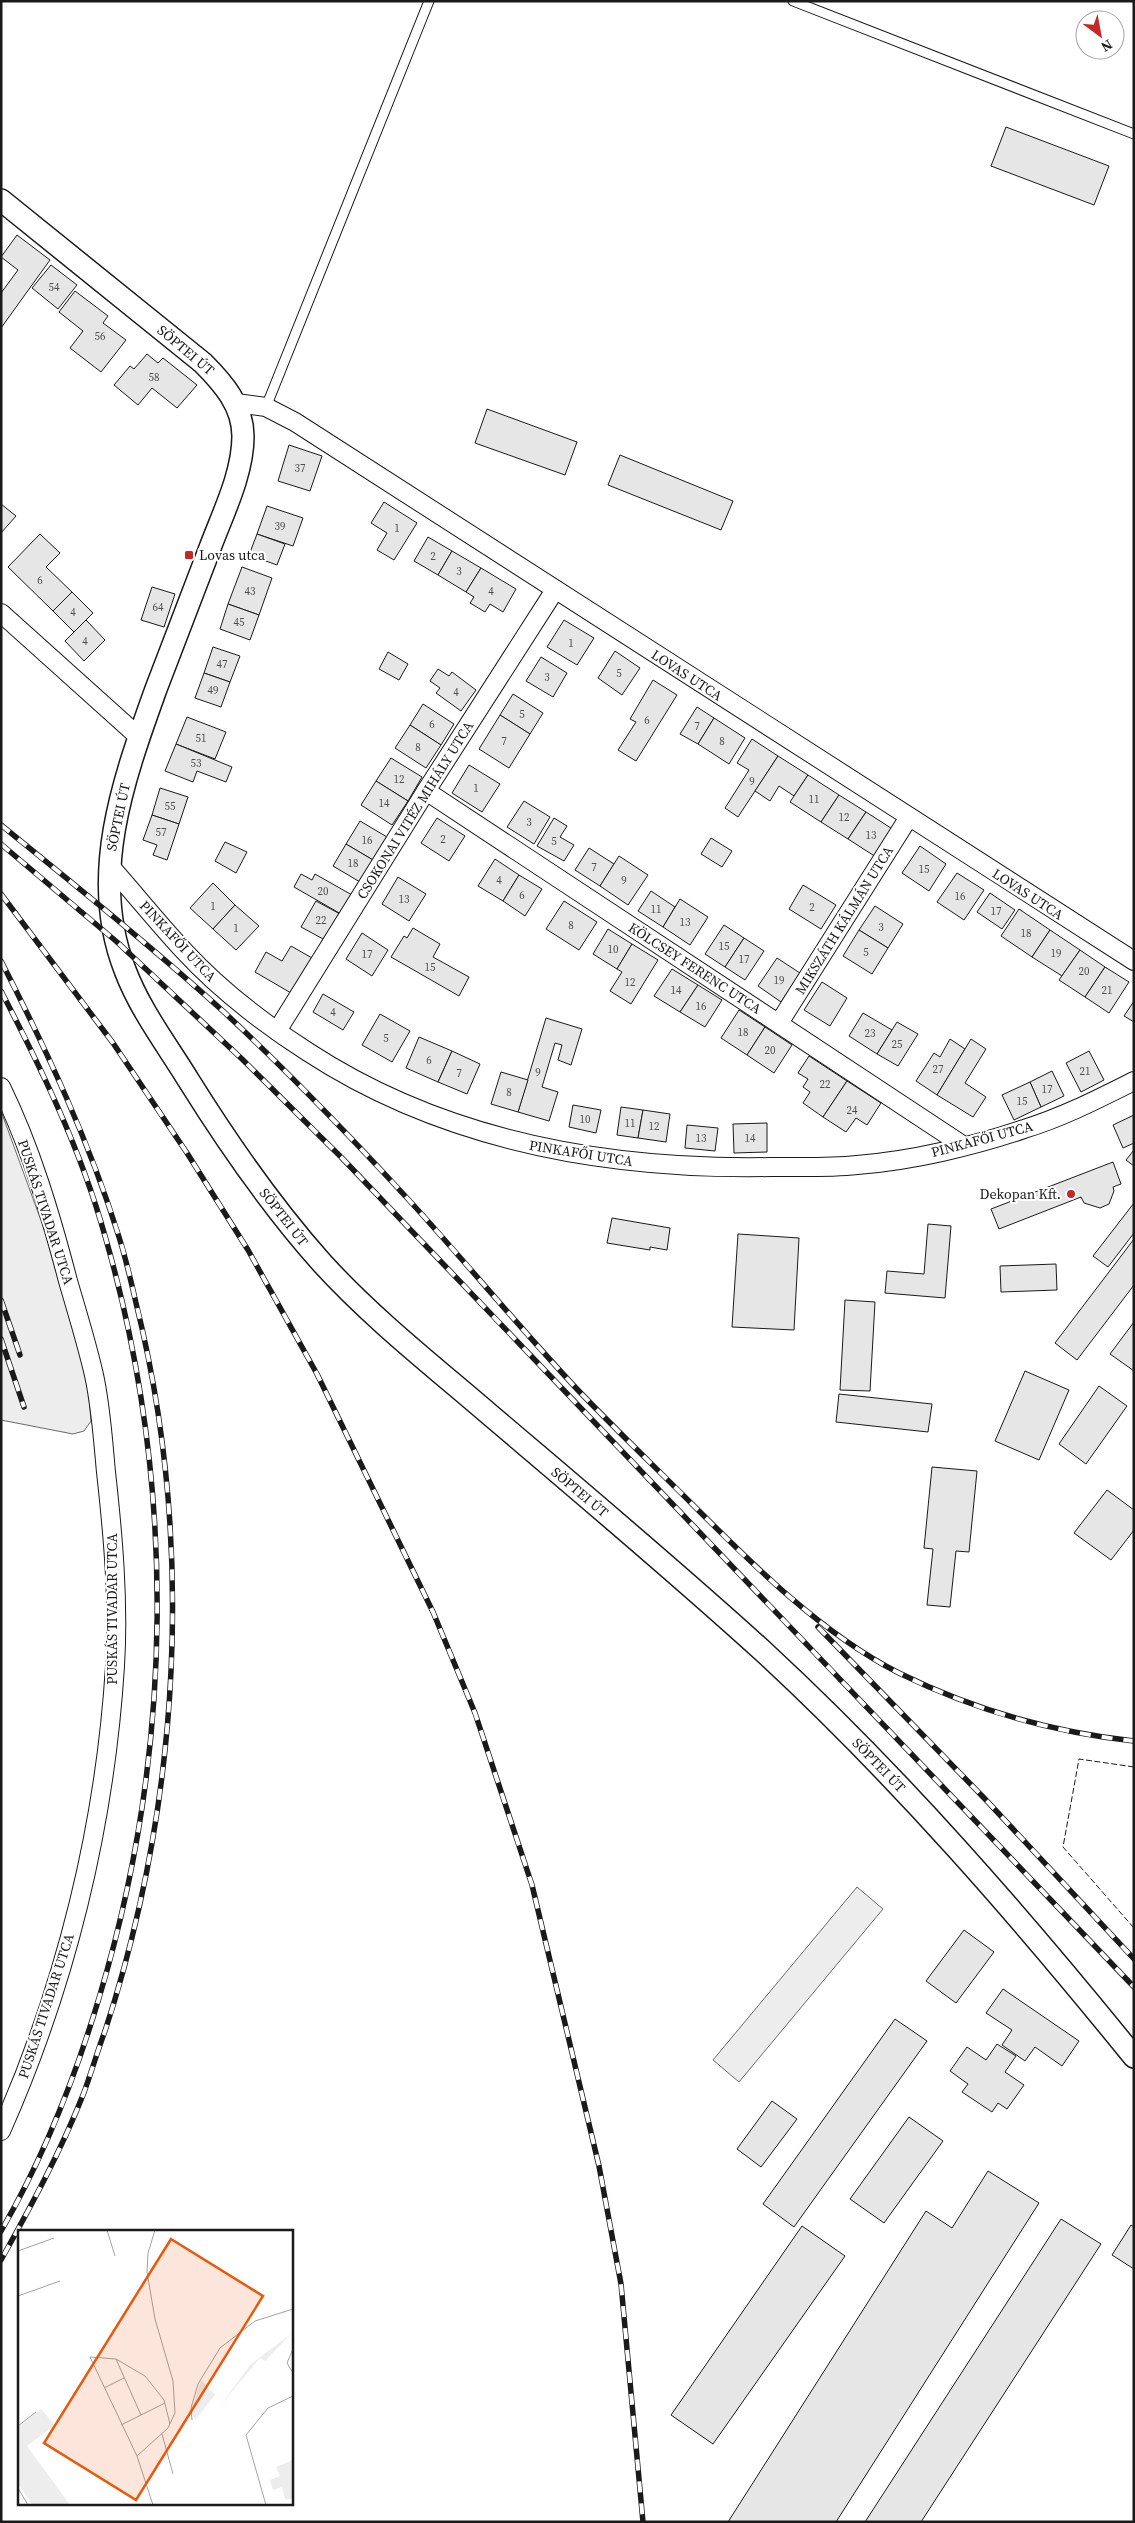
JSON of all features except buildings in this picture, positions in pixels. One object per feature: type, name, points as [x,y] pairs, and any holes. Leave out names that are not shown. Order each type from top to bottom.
[{"type":"street","name":"SÖPTEI ÚT","points":[[1,200],[203,363],[220,380],[236,403],[243,430],[241,454],[232,488],[139,737],[115,820],[109,865],[111,916],[123,965],[137,998],[259,1185],[292,1229],[326,1268],[386,1328],[685,1581],[835,1720],[953,1843],[1134,2057]]},
{"type":"street","name":"LOVAS UTCA","points":[[236,403],[266,407],[295,422],[1134,962]]},
{"type":"street","name":"CSOKONAI VITÉZ MIHÁLY UTCA","points":[[277,1031],[555,590]]},
{"type":"street","points":[[1,613],[139,737]]},
{"type":"street","name":"KÖLCSEY FERENC UTCA","points":[[426,792],[779,1022],[964,1146]]},
{"type":"street","name":"MIKSZÁTH KÁLMÁN UTCA","points":[[779,1022],[909,817]]},
{"type":"street","name":"PINKAFŐI UTCA","points":[[109,865],[185,952],[236,999],[277,1031],[327,1063],[409,1105],[504,1139],[554,1151],[663,1165],[729,1168],[858,1165],[964,1146],[1022,1130],[1073,1112],[1134,1081]]},
{"type":"street","name":"PUSKÁS TIVADAR UTCA","points":[[1,1087],[19,1128],[42,1191],[94,1376],[111,1516],[115,1655],[106,1761],[96,1825],[67,1950],[15,2100],[1,2131]]},
{"type":"lane","points":[[266,407],[429,1]]},
{"type":"lane","points":[[792,1],[1134,134]]},
{"type":"shaded area","points":[[1,1111],[47,1237],[83,1362],[91,1421],[84,1431],[73,1434],[1,1420]]},
{"type":"shaded area","points":[[857,1887],[883,1909],[739,2082],[713,2060]]},
{"type":"railway","points":[[1,825],[169,964],[224,1012],[271,1057],[407,1198],[590,1403],[764,1574],[815,1618],[870,1657],[899,1673],[956,1698],[1043,1725],[1073,1732],[1134,1741]]},
{"type":"railway","points":[[1,844],[117,942],[242,1059],[341,1157],[1134,1987]]},
{"type":"railway","points":[[1,894],[113,1043],[187,1153],[248,1250],[317,1374],[433,1612],[475,1713],[532,1885],[599,2166],[621,2284],[643,2522]]},
{"type":"railway","points":[[1,961],[35,1029],[81,1131],[124,1254],[155,1393],[167,1484],[172,1576],[171,1669],[164,1761],[150,1853],[131,1943],[105,2031],[74,2117],[55,2158],[1,2260]]},
{"type":"railway","points":[[1,991],[59,1111],[84,1173],[105,1236],[128,1330],[145,1425],[155,1521],[157,1617],[153,1714],[142,1809],[124,1904],[99,1998],[80,2058],[45,2146],[1,2231]]},
{"type":"railway","points":[[1,1300],[20,1355]]},
{"type":"railway","points":[[1,1339],[24,1407]]},
{"type":"railway","points":[[818,1627],[986,1800],[1134,1959]]},
{"type":"fence","points":[[1134,1767],[1079,1759],[1063,1847],[1134,1928]]},
{"type":"place","name":"Lovas utca","points":[[189,555]]},
{"type":"place","name":"Dekopan Kft.","points":[[1071,1194]]}]
